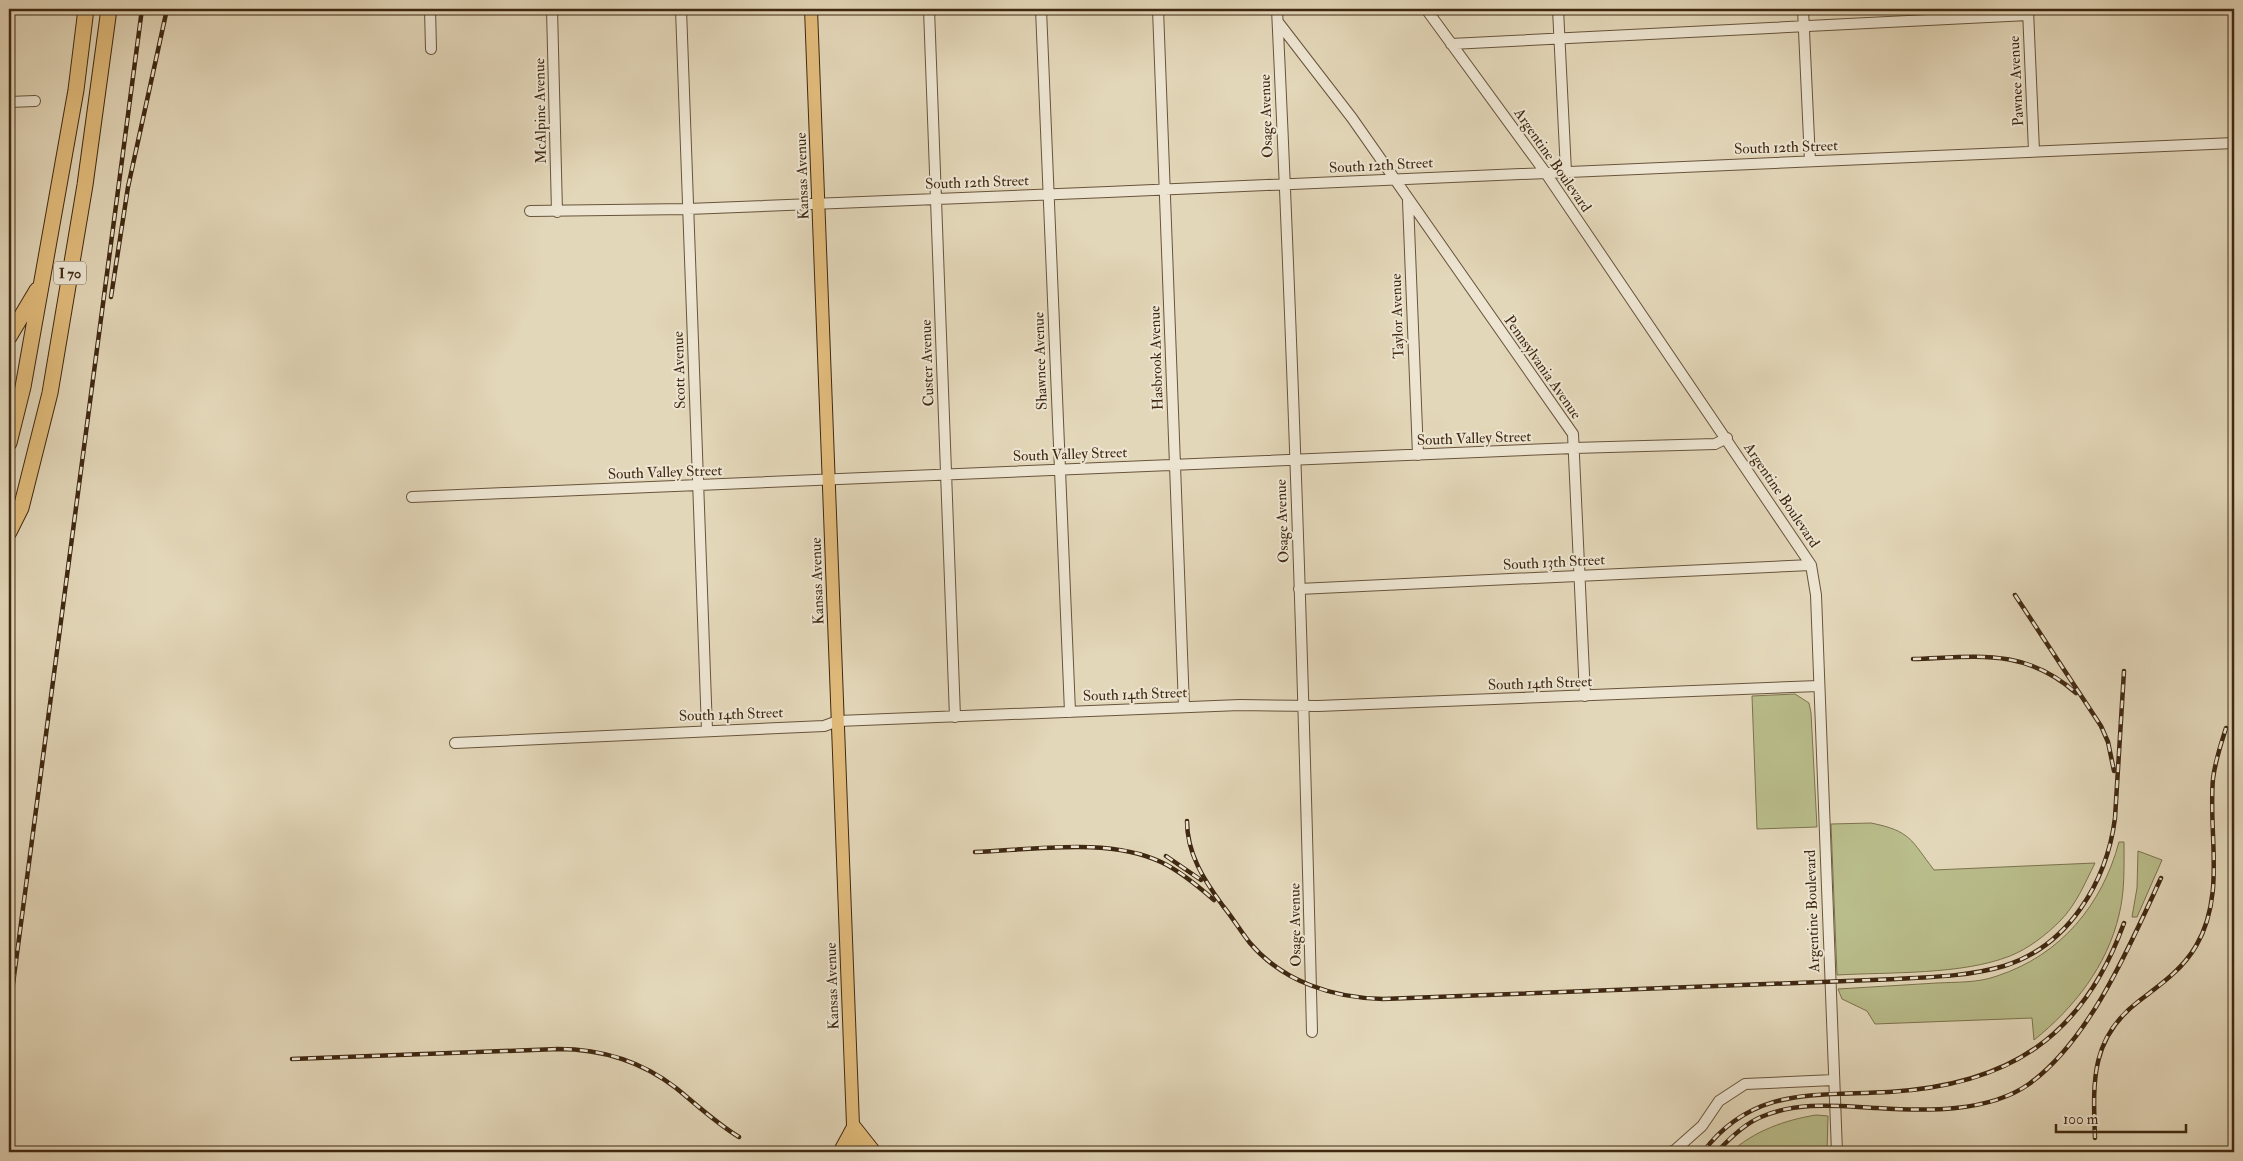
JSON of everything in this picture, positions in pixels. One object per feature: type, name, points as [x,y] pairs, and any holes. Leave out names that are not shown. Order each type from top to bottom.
[{"type":"highway","name":"I 70","points":[[9,443],[23,387],[76,90],[86,9]]},
{"type":"highway","name":"I 70","points":[[9,532],[21,508],[50,393],[85,185],[109,9]]},
{"type":"highway","points":[[9,336],[41,282]]},
{"type":"highway","points":[[840,1152],[854,1128],[873,1152]]},
{"type":"main road","name":"Kansas Avenue","points":[[811,9],[820,203],[854,1152]]},
{"type":"street","points":[[430,9],[431,49]]},
{"type":"street","name":"McAlpine Avenue","points":[[552,9],[557,212]]},
{"type":"street","name":"Scott Avenue","points":[[680,9],[707,730]]},
{"type":"street","name":"Custer Avenue","points":[[929,9],[955,716]]},
{"type":"street","name":"Shawnee Avenue","points":[[1041,9],[1070,712]]},
{"type":"street","name":"Hasbrook Avenue","points":[[1158,9],[1184,707]]},
{"type":"street","name":"Osage Avenue","points":[[1277,9],[1295,460],[1309,871],[1312,1032]]},
{"type":"street","name":"Argentine Boulevard","points":[[1426,9],[1545,172],[1727,438],[1811,566],[1816,595],[1837,1152]]},
{"type":"street","points":[[1558,9],[1566,172]]},
{"type":"street","points":[[1803,9],[1810,161]]},
{"type":"street","points":[[1451,44],[2028,12]]},
{"type":"street","name":"Pawnee Avenue","points":[[2028,12],[2034,151]]},
{"type":"street","points":[[1278,22],[1352,118],[1408,200]]},
{"type":"street","points":[[9,102],[35,101]]},
{"type":"street","name":"South 12th Street","points":[[530,211],[688,209],[2234,143]]},
{"type":"street","name":"Pennsylvania Avenue","points":[[1408,200],[1573,434],[1585,696]]},
{"type":"street","name":"Taylor Avenue","points":[[1408,200],[1418,455]]},
{"type":"street","name":"South Valley Street","points":[[412,497],[1574,448],[1715,444],[1727,438]]},
{"type":"street","name":"South 13th Street","points":[[1299,589],[1811,566]]},
{"type":"street","name":"South 14th Street","points":[[455,743],[824,726],[838,721],[955,716],[1240,705],[1302,705],[1585,696],[1818,686]]},
{"type":"street","points":[[1670,1152],[1675,1150],[1702,1126],[1719,1101],[1744,1084],[1834,1080]]},
{"type":"green space","points":[[1795,694],[1809,703],[1811,713],[1817,827],[1757,829],[1752,696]]},
{"type":"green space","points":[[1871,823],[1894,829],[1909,838],[1934,870],[2095,863],[2084,886],[2066,915],[2036,941],[2010,956],[1970,967],[1948,970],[1837,975],[1831,824]]},
{"type":"green space","points":[[2119,842],[2124,842],[2124,878],[2119,915],[2114,934],[2087,985],[2049,1028],[2034,1040],[2032,1018],[1875,1024],[1867,1011],[1842,999],[1838,989],[1967,982],[1990,978],[2020,967],[2041,955],[2076,925],[2102,887],[2112,865]]},
{"type":"green space","points":[[2138,851],[2162,860],[2137,917],[2132,917],[2137,888]]},
{"type":"green space","points":[[1816,1115],[1828,1116],[1827,1152],[1731,1152],[1760,1132],[1782,1123]]},
{"type":"railway","points":[[9,1014],[142,9]]},
{"type":"railway","points":[[111,297],[128,187],[167,9]]},
{"type":"railway","points":[[2015,595],[2101,726],[2108,742],[2114,771]]},
{"type":"railway","points":[[1913,659],[1999,658],[2037,668],[2057,678],[2076,693]]},
{"type":"railway","points":[[1187,821],[1193,856],[1203,876],[1250,943],[1263,957],[1294,978],[1328,991],[1346,995],[1383,999],[1897,979],[1951,976],[1978,972],[2004,966],[2027,956],[2048,943],[2066,927],[2094,887],[2111,842],[2115,818],[2124,671]]},
{"type":"railway","points":[[2095,1138],[2095,1080],[2103,1046],[2111,1030],[2123,1015],[2184,962],[2196,946],[2205,926],[2211,906],[2213,885],[2213,779],[2226,728]]},
{"type":"railway","points":[[975,852],[1094,847],[1140,854],[1175,870],[1214,900]]},
{"type":"railway","points":[[1166,856],[1201,880]]},
{"type":"railway","points":[[1717,1152],[1743,1128],[1761,1117],[1775,1112],[1818,1106],[1915,1110],[1956,1108],[1995,1100],[2029,1084],[2051,1065],[2071,1043],[2089,1017],[2122,961],[2161,878]]},
{"type":"railway","points":[[1703,1152],[1722,1131],[1743,1115],[1765,1105],[1811,1095],[1889,1092],[1932,1087],[1971,1079],[2005,1066],[2036,1048],[2063,1025],[2087,997],[2107,963],[2124,923]]},
{"type":"railway","points":[[292,1059],[558,1049],[590,1051],[620,1058],[663,1079],[714,1120],[739,1137]]}]
